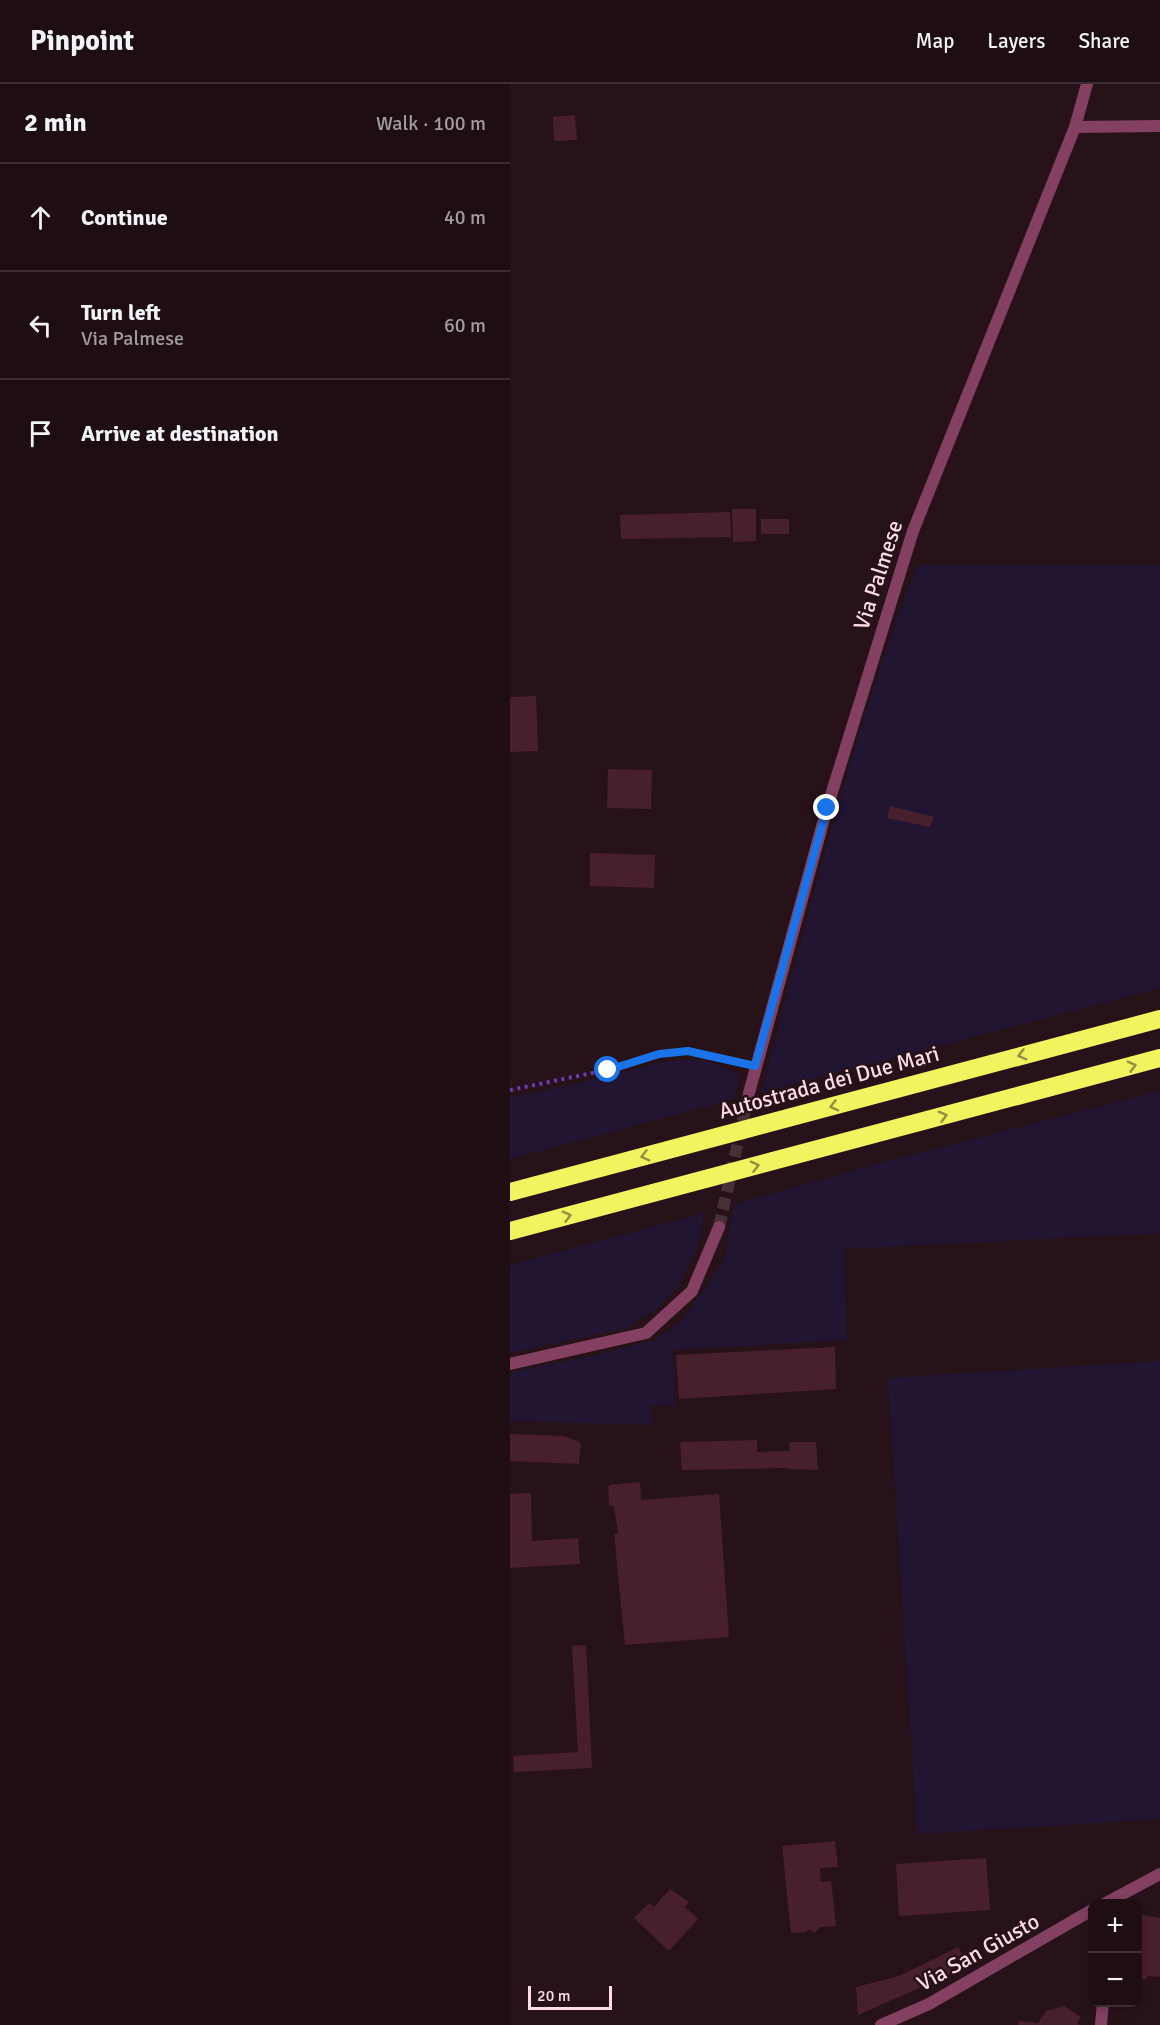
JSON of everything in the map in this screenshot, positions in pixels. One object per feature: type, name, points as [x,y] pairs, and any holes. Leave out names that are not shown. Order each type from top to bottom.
[{"type":"highway","name":"Autostrada dei Due Mari","points":[[510,1192],[1160,1017]]},
{"type":"highway","points":[[510,1231],[1160,1058]]},
{"type":"street","name":"Via Palmese","points":[[748,1093],[827,808],[913,531],[1075,127],[1087,84]]},
{"type":"street","points":[[1075,127],[1160,126]]},
{"type":"street","points":[[510,1364],[646,1332],[692,1291],[719,1227]]},
{"type":"street","points":[[1116,1899],[1160,1874]]},
{"type":"street","name":"Via San Giusto","points":[[881,2025],[929,2004],[1088,1912]]},
{"type":"street","points":[[1101,2025],[1103,2007]]},
{"type":"path","points":[[510,1090],[608,1070],[659,1054],[688,1051],[755,1066]]},
{"type":"shaded area","points":[[917,565],[1160,565],[1160,988],[761,1093],[851,760],[893,629]]},
{"type":"shaded area","points":[[700,1059],[725,1067],[740,1075],[734,1099],[510,1159],[510,1098],[667,1061]]},
{"type":"shaded area","points":[[1160,1091],[1160,1233],[844,1249],[847,1340],[673,1350],[675,1406],[651,1405],[652,1425],[510,1421],[510,1373],[609,1352],[656,1339],[681,1321],[711,1280],[726,1254],[734,1204],[884,1162]]},
{"type":"shaded area","points":[[704,1213],[699,1243],[679,1285],[656,1309],[627,1328],[510,1353],[510,1265]]},
{"type":"shaded area","points":[[1160,1361],[1160,1819],[917,1834],[888,1378]]},
{"type":"building","points":[[575,115],[577,140],[554,141],[553,117]]},
{"type":"building","points":[[732,509],[756,509],[756,541],[733,542]]},
{"type":"building","points":[[730,512],[731,537],[621,539],[620,515]]},
{"type":"building","points":[[761,519],[789,519],[789,534],[761,534]]},
{"type":"building","points":[[536,696],[538,751],[510,752],[510,697]]},
{"type":"building","points":[[608,769],[652,770],[651,809],[607,808]]},
{"type":"building","points":[[890,806],[934,817],[930,827],[887,818]]},
{"type":"building","points":[[590,853],[655,855],[654,888],[590,886]]},
{"type":"building","points":[[835,1347],[836,1389],[679,1399],[676,1355]]},
{"type":"building","points":[[510,1434],[564,1436],[581,1443],[579,1464],[510,1461]]},
{"type":"building","points":[[757,1440],[757,1452],[789,1451],[790,1442],[816,1442],[818,1470],[789,1468],[682,1470],[680,1442]]},
{"type":"building","points":[[640,1482],[641,1500],[719,1494],[729,1637],[625,1645],[614,1534],[618,1533],[614,1507],[609,1505],[608,1487]]},
{"type":"building","points":[[531,1493],[532,1541],[578,1538],[580,1564],[510,1568],[510,1494]]},
{"type":"building","points":[[586,1645],[592,1768],[514,1772],[513,1756],[578,1752],[572,1646]]},
{"type":"building","points":[[835,1841],[838,1867],[820,1868],[821,1882],[831,1881],[836,1926],[820,1927],[815,1933],[807,1930],[807,1932],[791,1933],[782,1846]]},
{"type":"building","points":[[986,1858],[990,1910],[899,1916],[896,1864]]},
{"type":"building","points":[[670,1889],[689,1902],[685,1907],[698,1919],[669,1951],[634,1918],[649,1903],[654,1907]]},
{"type":"building","points":[[1142,1915],[1160,1918],[1160,1977],[1147,1976],[1147,1979],[1142,1979]]},
{"type":"building","points":[[958,1947],[969,1966],[858,2015],[856,1987],[899,1976]]},
{"type":"building","points":[[1064,2006],[1081,2017],[1077,2023],[1080,2025],[1018,2025],[1019,2021],[1038,2023],[1046,2011]]},
{"type":"tunnel","points":[[719,1227],[749,1093]]},
{"type":"route","points":[[608,1070],[659,1054],[688,1051],[755,1066],[827,808]]}]
